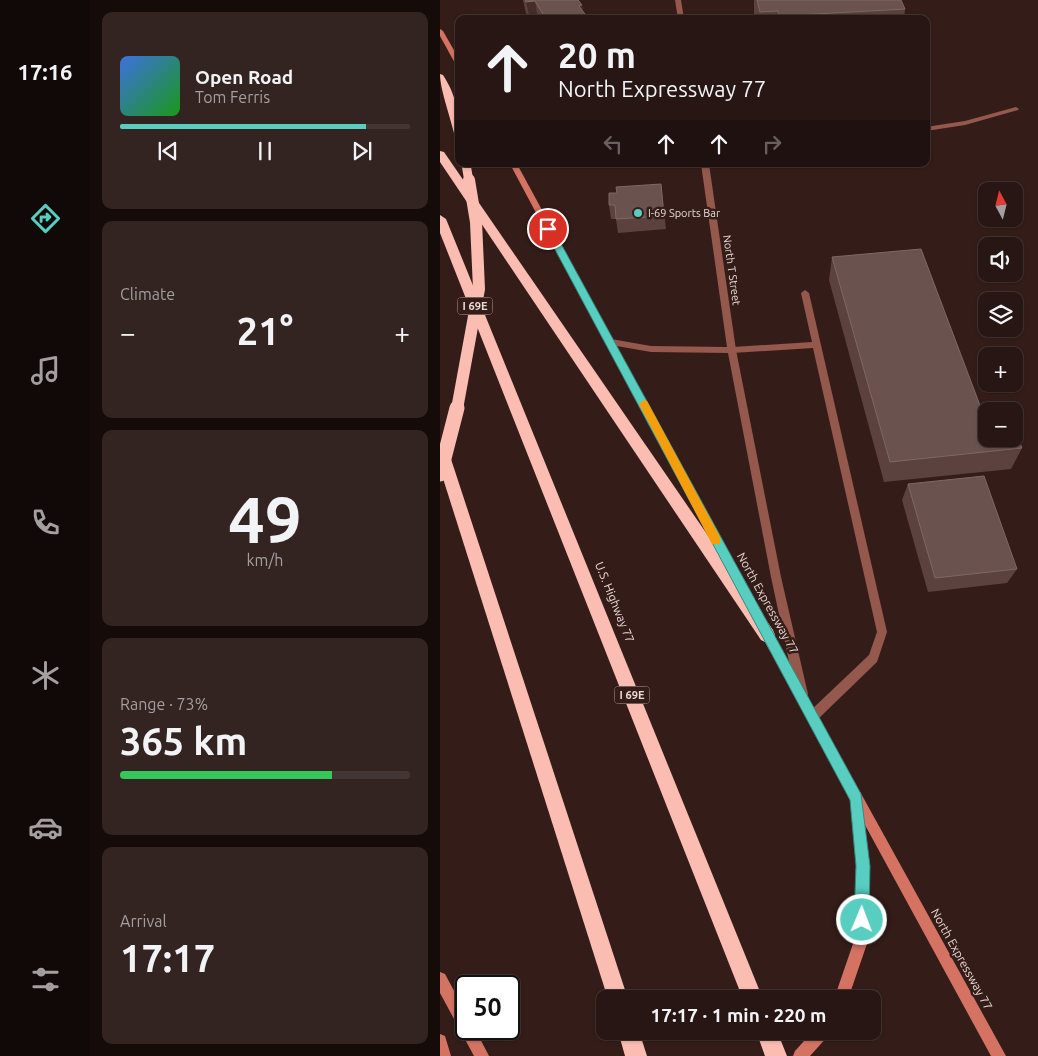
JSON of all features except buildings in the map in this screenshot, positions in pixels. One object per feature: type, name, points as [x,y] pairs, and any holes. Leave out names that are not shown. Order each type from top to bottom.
[{"type":"highway","points":[[440,77],[450,95],[455,116]]},
{"type":"highway","points":[[440,154],[767,636]]},
{"type":"highway","points":[[440,474],[454,427],[479,289],[476,222],[467,167]]},
{"type":"highway","name":"U.S. Highway 77","points":[[440,219],[749,990]]},
{"type":"highway","points":[[440,447],[615,990]]},
{"type":"highway","points":[[631,1040],[636,1056]]},
{"type":"highway","points":[[770,1040],[776,1056]]},
{"type":"main road","points":[[440,30],[455,58]]},
{"type":"main road","name":"North Expressway 77","points":[[515,167],[611,342],[767,636],[803,697],[856,799],[999,1056]]},
{"type":"main road","points":[[844,990],[862,938],[863,866],[856,799]]},
{"type":"main road","points":[[440,979],[455,1006]]},
{"type":"main road","points":[[473,1040],[482,1056]]},
{"type":"main road","points":[[800,1056],[815,1040]]},
{"type":"main road","points":[[440,1041],[444,1056]]},
{"type":"street","points":[[678,0],[680,15]]},
{"type":"street","points":[[930,127],[965,123],[1016,110]]},
{"type":"street","name":"North T Street","points":[[705,167],[732,350],[776,577],[803,697]]},
{"type":"street","points":[[805,293],[882,632],[873,658],[813,716]]},
{"type":"street","points":[[611,342],[651,349],[732,350],[817,345]]},
{"type":"slow traffic","points":[[644,404],[716,540]]},
{"type":"place","name":"I-69 Sports Bar","points":[[638,213]]},
{"type":"route","points":[[548,229],[611,342],[767,636],[803,697],[856,799],[863,866],[862,920]]}]
